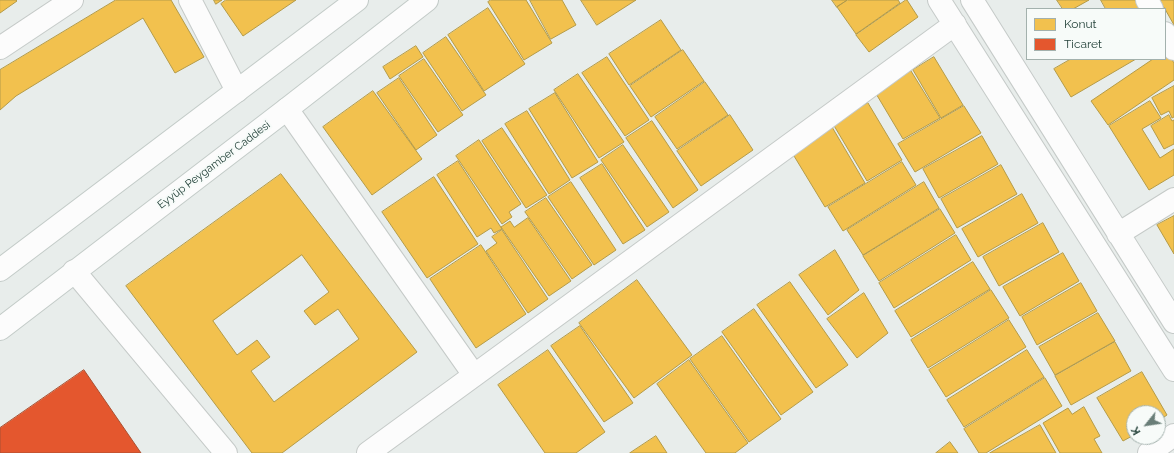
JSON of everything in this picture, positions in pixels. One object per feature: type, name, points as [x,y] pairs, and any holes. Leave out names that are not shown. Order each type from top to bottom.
[{"type":"street","points":[[0,48],[72,0]]},
{"type":"street","points":[[190,0],[237,91]]},
{"type":"street","points":[[0,270],[357,0]]},
{"type":"street","name":"Eyyüp Peygamber Caddesi","points":[[0,329],[288,109],[427,0]]},
{"type":"street","points":[[939,0],[1174,370]]},
{"type":"street","points":[[972,0],[1174,322]]},
{"type":"street","points":[[368,453],[955,24]]},
{"type":"street","points":[[1166,35],[1174,49]]},
{"type":"street","points":[[288,109],[474,376]]},
{"type":"street","points":[[1118,234],[1174,199]]},
{"type":"street","points":[[74,271],[226,453]]},
{"type":"street","points":[[1149,453],[1174,435]]},
{"type":"building: Konut","points":[[0,0],[16,0],[17,1],[0,13]]},
{"type":"building: Konut","points":[[116,0],[171,0],[204,57],[175,73],[143,18],[16,96],[0,110],[0,70]]},
{"type":"building: Konut","points":[[214,0],[222,0],[216,4]]},
{"type":"building: Konut","points":[[226,0],[296,0],[243,36],[221,4]]},
{"type":"building: Konut","points":[[491,0],[526,0],[552,43],[524,60],[488,2]]},
{"type":"building: Konut","points":[[530,0],[562,0],[576,25],[551,39]]},
{"type":"building: Konut","points":[[581,0],[636,0],[597,25]]},
{"type":"building: Konut","points":[[832,0],[847,0],[837,7]]},
{"type":"building: Konut","points":[[848,0],[898,0],[900,3],[856,34],[837,7]]},
{"type":"building: Konut","points":[[906,0],[918,17],[869,52],[856,35]]},
{"type":"building: Konut","points":[[1057,0],[1089,0],[1075,8],[1062,8]]},
{"type":"building: Konut","points":[[1101,0],[1140,0],[1145,8],[1105,8]]},
{"type":"building: Konut","points":[[1159,0],[1174,0],[1174,25],[1166,8],[1164,8]]},
{"type":"building: Konut","points":[[488,8],[525,64],[484,91],[448,35]]},
{"type":"building: Konut","points":[[661,20],[681,50],[629,85],[609,54]]},
{"type":"building: Konut","points":[[446,37],[486,95],[462,111],[423,53]]},
{"type":"building: Konut","points":[[416,46],[423,57],[390,79],[383,67]]},
{"type":"building: Konut","points":[[683,50],[704,81],[651,117],[630,86]]},
{"type":"building: Konut","points":[[1166,50],[1174,63],[1174,80],[1108,125],[1091,101],[1152,60],[1166,60]]},
{"type":"building: Konut","points":[[607,57],[649,120],[625,136],[582,73]]},
{"type":"building: Konut","points":[[934,57],[963,105],[941,118],[913,70]]},
{"type":"building: Konut","points":[[424,59],[463,115],[438,132],[399,76]]},
{"type":"building: Konut","points":[[1069,60],[1134,60],[1071,97],[1054,69]]},
{"type":"building: Konut","points":[[911,71],[940,118],[903,139],[875,92]]},
{"type":"building: Konut","points":[[578,74],[624,142],[599,158],[554,90]]},
{"type":"building: Konut","points":[[399,78],[437,135],[416,150],[377,93]]},
{"type":"building: Konut","points":[[705,82],[728,115],[677,149],[655,117]]},
{"type":"building: Konut","points":[[1174,86],[1174,117],[1172,118],[1169,111],[1161,115],[1152,98]]},
{"type":"building: Konut","points":[[373,91],[422,159],[372,195],[323,127]]},
{"type":"building: Konut","points":[[555,93],[598,162],[572,178],[529,109]]},
{"type":"building: Konut","points":[[1150,101],[1161,118],[1142,129],[1160,158],[1174,149],[1174,175],[1149,190],[1109,126]]},
{"type":"building: Konut","points":[[868,103],[902,160],[867,181],[833,124]]},
{"type":"building: Konut","points":[[964,106],[981,133],[915,172],[898,144]]},
{"type":"building: Konut","points":[[527,111],[570,180],[549,194],[505,124]]},
{"type":"building: Konut","points":[[730,115],[753,150],[701,186],[677,151]]},
{"type":"building: Konut","points":[[1169,115],[1172,121],[1174,120],[1174,144],[1164,149],[1151,126]]},
{"type":"building: Konut","points":[[652,121],[698,190],[673,208],[626,138]]},
{"type":"building: Konut","points":[[832,127],[865,183],[825,207],[791,151]]},
{"type":"building: Konut","points":[[502,128],[547,195],[526,208],[482,141]]},
{"type":"building: Konut","points":[[982,136],[998,164],[939,198],[923,169]]},
{"type":"building: Konut","points":[[479,140],[521,204],[509,212],[512,217],[502,224],[456,156]]},
{"type":"building: Konut","points":[[623,145],[669,212],[647,227],[601,160]]},
{"type":"building: Konut","points":[[458,161],[502,229],[494,233],[491,228],[477,237],[437,175]]},
{"type":"building: Konut","points":[[902,162],[916,185],[843,231],[828,207]]},
{"type":"building: Konut","points":[[602,164],[645,230],[623,244],[580,178]]},
{"type":"building: Konut","points":[[1001,165],[1017,194],[957,228],[941,199]]},
{"type":"building: Konut","points":[[281,174],[417,352],[282,453],[252,453],[126,286]],"holes":[[[302,255],[329,292],[304,311],[315,325],[338,309],[359,339],[274,402],[251,371],[270,357],[257,340],[237,355],[213,321]]]},
{"type":"building: Konut","points":[[434,177],[478,244],[427,278],[382,212]]},
{"type":"building: Konut","points":[[571,182],[616,250],[594,265],[548,197]]},
{"type":"building: Konut","points":[[924,182],[939,208],[863,255],[847,230]]},
{"type":"building: Konut","points":[[1022,194],[1038,223],[978,257],[962,229]]},
{"type":"building: Konut","points":[[546,198],[592,265],[572,279],[525,212]]},
{"type":"building: Konut","points":[[940,209],[955,233],[879,281],[863,256]]},
{"type":"building: Konut","points":[[1174,216],[1174,254],[1157,225]]},
{"type":"building: Konut","points":[[528,218],[571,281],[549,296],[501,227],[510,221],[514,227]]},
{"type":"building: Konut","points":[[1043,223],[1059,252],[999,286],[983,257]]},
{"type":"building: Konut","points":[[502,230],[548,299],[528,313],[486,251],[497,243],[492,237]]},
{"type":"building: Konut","points":[[956,235],[971,260],[894,308],[879,283]]},
{"type":"building: Konut","points":[[481,245],[526,314],[476,348],[430,279]]},
{"type":"building: Konut","points":[[835,250],[859,290],[828,315],[799,275]]},
{"type":"building: Konut","points":[[1063,253],[1079,281],[1020,316],[1003,287]]},
{"type":"building: Konut","points":[[973,262],[990,289],[911,337],[895,311]]},
{"type":"building: Konut","points":[[637,280],[692,355],[634,398],[579,323]]},
{"type":"building: Konut","points":[[790,282],[848,365],[816,388],[757,305]]},
{"type":"building: Konut","points":[[1081,283],[1097,311],[1037,345],[1022,317]]},
{"type":"building: Konut","points":[[991,290],[1009,318],[928,368],[911,340]]},
{"type":"building: Konut","points":[[864,293],[888,333],[857,358],[827,319]]},
{"type":"building: Konut","points":[[754,309],[813,392],[781,415],[722,332]]},
{"type":"building: Konut","points":[[1098,313],[1115,341],[1055,375],[1039,347]]},
{"type":"building: Konut","points":[[1009,320],[1026,347],[946,397],[929,370]]},
{"type":"building: Konut","points":[[580,326],[633,403],[604,422],[551,346]]},
{"type":"building: Konut","points":[[722,336],[781,419],[749,442],[690,359]]},
{"type":"building: Konut","points":[[1115,342],[1131,371],[1071,405],[1055,376]]},
{"type":"building: Konut","points":[[548,350],[605,432],[576,453],[545,453],[498,385]]},
{"type":"building: Konut","points":[[1027,350],[1044,377],[964,427],[947,400]]},
{"type":"building: Konut","points":[[689,360],[748,443],[735,453],[706,453],[657,384]]},
{"type":"building: Konut","points":[[1142,372],[1161,405],[1126,405],[1126,439],[1123,441],[1097,398]]},
{"type":"building: Konut","points":[[1045,378],[1062,406],[986,453],[979,453],[964,429]]},
{"type":"building: Konut","points":[[1084,407],[1100,436],[1094,439],[1102,453],[1060,453],[1043,423],[1068,408],[1072,414]]},
{"type":"building: Konut","points":[[1040,425],[1056,453],[990,453]]},
{"type":"building: Konut","points":[[656,436],[667,453],[630,453]]},
{"type":"building: Konut","points":[[950,442],[958,453],[936,453]]},
{"type":"building: Ticaret","points":[[84,370],[141,453],[0,453],[0,428]]}]
